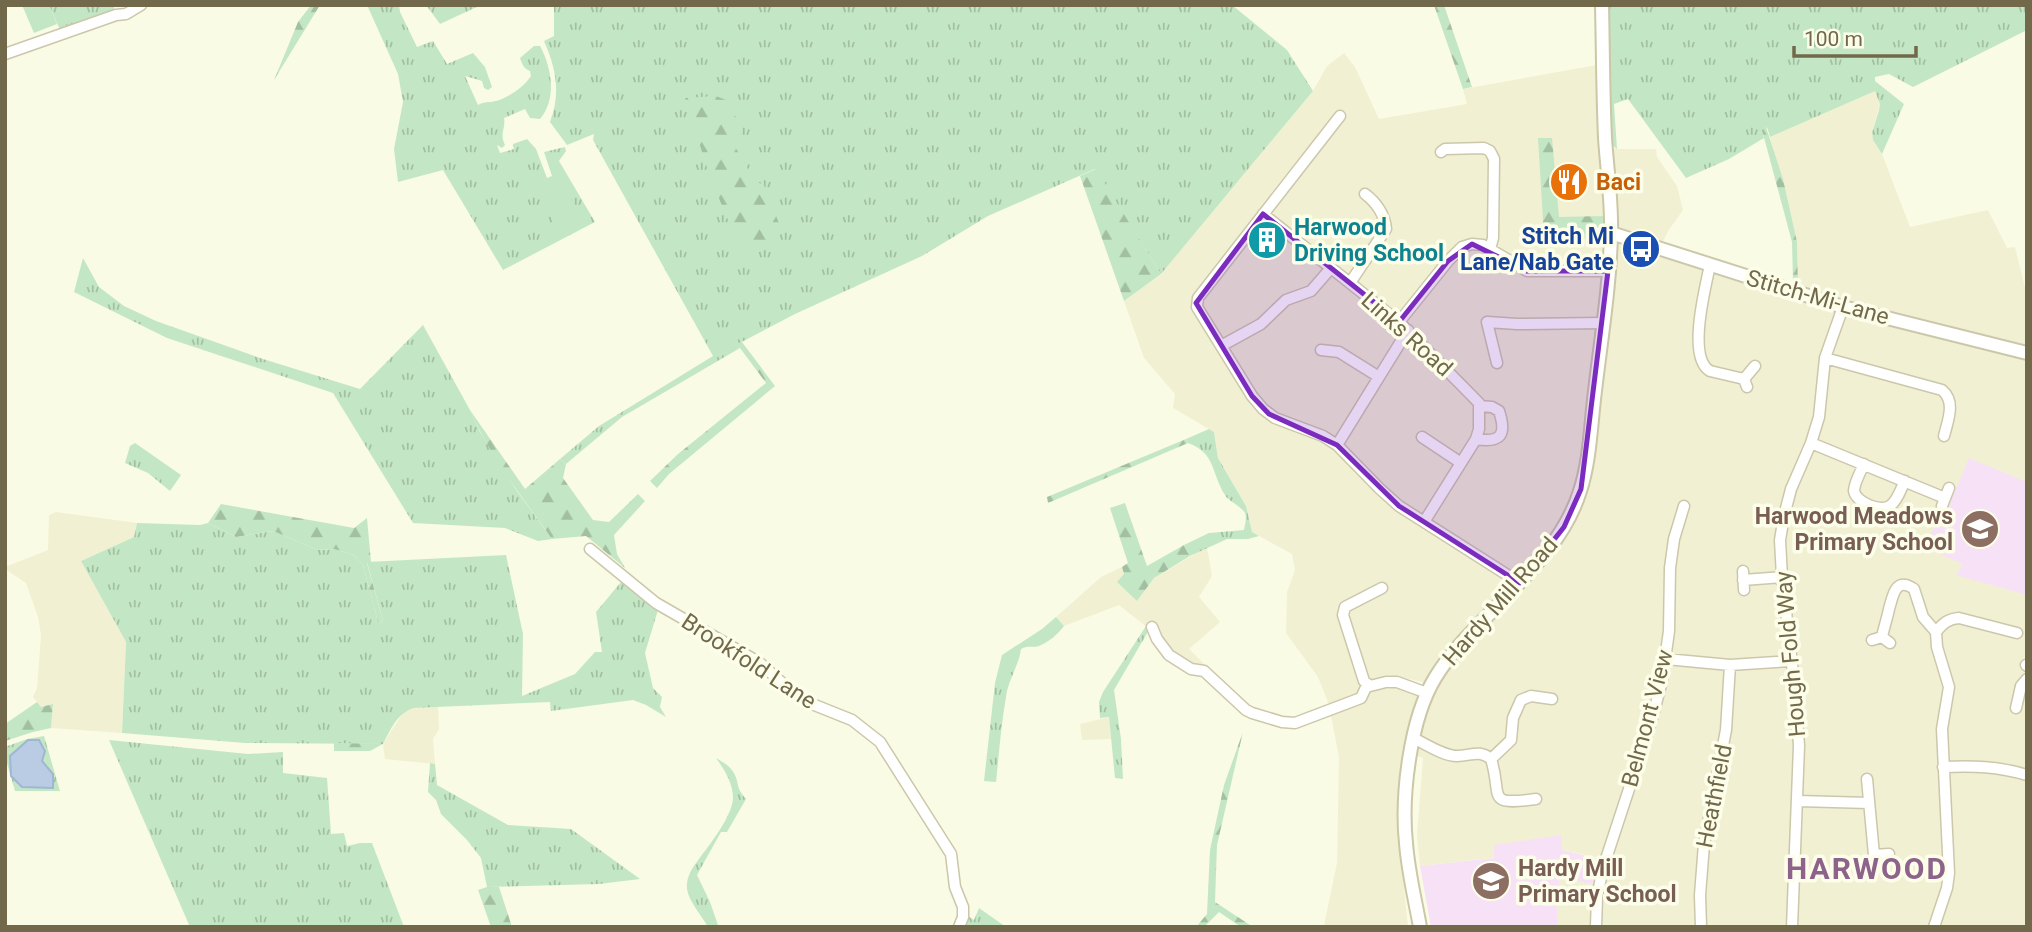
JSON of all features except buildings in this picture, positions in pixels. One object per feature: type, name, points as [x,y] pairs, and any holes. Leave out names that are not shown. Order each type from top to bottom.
[{"type":"main road","name":"Hardy Mill Road","points":[[1420,927],[1405,829],[1413,738],[1420,710],[1444,665],[1462,642],[1545,554],[1564,527],[1581,489],[1603,323],[1611,233],[1604,121],[1602,5]]},
{"type":"main road","name":"Stitch-Mi-Lane","points":[[1611,233],[1843,307],[2027,353]]},
{"type":"street","points":[[5,54],[116,15],[126,14],[141,5]]},
{"type":"street","points":[[1340,116],[1196,303],[1252,396],[1263,409],[1276,418],[1323,436],[1337,445],[1390,498],[1520,583]]},
{"type":"street","points":[[1441,152],[1445,149],[1484,148],[1493,154],[1493,238],[1490,249]]},
{"type":"street","points":[[1350,283],[1386,229],[1384,217],[1373,200],[1364,194]]},
{"type":"street","name":"Links Road","points":[[1263,214],[1404,326],[1480,405],[1499,411],[1502,417],[1499,438],[1492,441],[1476,439]]},
{"type":"street","points":[[1337,445],[1379,377],[1404,326],[1437,273],[1462,247],[1478,244],[1527,271],[1608,271]]},
{"type":"street","points":[[1710,265],[1699,334],[1700,369],[1745,383],[1755,366]]},
{"type":"street","points":[[1221,346],[1261,324],[1286,300],[1311,291],[1331,268]]},
{"type":"street","name":"Hough Fold Way","points":[[1792,927],[1799,746],[1780,540],[1791,489],[1811,443],[1821,409],[1825,359],[1843,307]]},
{"type":"street","points":[[1497,363],[1487,322],[1603,323]]},
{"type":"street","points":[[1320,351],[1339,352],[1379,377]]},
{"type":"street","points":[[1825,359],[1942,390],[1951,405],[1948,431]]},
{"type":"street","points":[[1424,522],[1476,439],[1480,405]]},
{"type":"street","points":[[1425,437],[1461,463]]},
{"type":"street","points":[[1811,443],[1946,498]]},
{"type":"street","points":[[1864,464],[1855,485],[1856,495],[1860,500],[1880,509],[1894,503],[1905,481]]},
{"type":"street","name":"Belmont View","points":[[1596,927],[1597,897],[1603,868],[1652,719],[1667,659],[1674,539],[1685,506]]},
{"type":"street","name":"Brookfold Lane","points":[[590,549],[656,603],[760,663],[791,691],[812,704],[852,720],[880,742],[951,854],[955,887],[963,907],[959,927]]},
{"type":"street","points":[[1743,580],[1782,577]]},
{"type":"street","points":[[1881,640],[1891,595],[1896,589],[1907,585],[1914,589],[1923,617],[1936,632],[1937,647],[1949,687],[1941,729],[1949,873],[1934,927]]},
{"type":"street","points":[[1152,627],[1157,639],[1174,659],[1192,669],[1204,671],[1246,710],[1275,721],[1295,723],[1361,698],[1367,685],[1343,611],[1345,607],[1382,588]]},
{"type":"street","points":[[1936,632],[1943,623],[1959,618],[2011,631],[2003,642]]},
{"type":"street","points":[[1667,659],[1730,665],[1791,661]]},
{"type":"street","name":"Heathfield","points":[[1701,927],[1700,895],[1704,844],[1726,730],[1730,665]]},
{"type":"street","points":[[2020,704],[2021,686],[2027,678]]},
{"type":"street","points":[[1367,685],[1373,687],[1386,682],[1397,682],[1427,693]]},
{"type":"street","points":[[1491,759],[1511,740],[1513,718],[1518,703],[1525,697],[1545,700]]},
{"type":"street","points":[[1413,738],[1453,756],[1483,753],[1491,759],[1502,800],[1510,803],[1523,797],[1536,799]]},
{"type":"street","points":[[1943,766],[1988,766],[2027,775]]},
{"type":"street","points":[[1867,779],[1874,855],[1889,854]]},
{"type":"street","points":[[1798,801],[1869,803]]},
{"type":"highlighted area","points":[[1263,214],[1399,322],[1448,261],[1472,244],[1527,271],[1608,271],[1581,489],[1564,527],[1520,583],[1399,506],[1337,445],[1269,414],[1252,396],[1196,303]]},
{"type":"shaded area","points":[[1344,53],[1355,67],[1379,119],[1467,104],[1463,89],[1597,65],[1609,66],[1614,148],[1656,149],[1657,157],[1677,186],[1683,210],[1668,231],[1657,255],[2027,360],[2027,927],[1558,927],[1557,893],[1560,878],[1599,858],[1562,850],[1420,866],[1417,835],[1423,758],[1417,756],[1429,698],[1423,682],[1389,675],[1361,682],[1356,695],[1330,707],[1318,677],[1286,633],[1287,592],[1295,570],[1292,554],[1252,532],[1246,506],[1218,458],[1214,432],[1173,408],[1175,394],[1144,358],[1124,301],[1161,274],[1313,91],[1327,66]]},
{"type":"shaded area","points":[[1876,90],[1880,104],[1872,133],[1873,139],[1882,154],[1910,227],[1988,210],[2007,248],[2015,247],[2027,296],[2027,345],[1798,287],[1797,242],[1770,137]]},
{"type":"shaded area","name":"Harwood Meadows Primary School","points":[[1969,458],[2027,482],[2027,595],[1956,575],[1963,564],[1921,546],[1946,512]]},
{"type":"shaded area","points":[[56,512],[137,523],[134,537],[81,561],[126,642],[122,733],[51,728],[53,705],[41,707],[33,697],[37,688],[41,635],[38,617],[26,583],[5,567],[48,550],[49,515]]},
{"type":"shaded area","points":[[1207,547],[1212,576],[1199,597],[1220,622],[1189,649],[1208,668],[1190,672],[1148,628],[1119,605],[1064,626],[1056,617],[1101,577],[1122,567],[1137,601],[1154,578]]},
{"type":"shaded area","points":[[1408,688],[1421,694],[1407,739],[1398,828],[1408,927],[1325,927],[1337,863],[1339,757],[1331,716],[1358,705],[1372,689]]},
{"type":"shaded area","points":[[438,707],[439,729],[433,739],[435,764],[385,759],[383,744],[404,711]]},
{"type":"shaded area","points":[[1109,717],[1111,739],[1082,740],[1080,724]]},
{"type":"shaded area","name":"Hardy Mill Primary School","points":[[1561,835],[1562,850],[1599,859],[1593,884],[1560,878],[1557,893],[1558,927],[1431,927],[1420,866],[1494,858],[1494,845]]},
{"type":"green space","points":[[22,5],[49,5],[57,24],[34,33]]},
{"type":"green space","points":[[49,5],[114,5],[114,10],[60,30]]},
{"type":"green space","points":[[311,5],[320,5],[274,80],[298,22]]},
{"type":"green space","points":[[367,5],[399,5],[417,47],[433,41],[447,64],[473,53],[485,67],[492,87],[488,90],[484,88],[482,81],[465,76],[478,105],[506,97],[524,84],[531,76],[520,58],[534,46],[540,46],[550,73],[549,102],[540,119],[530,118],[525,109],[504,118],[505,145],[502,148],[497,145],[500,153],[514,149],[513,144],[527,139],[536,149],[547,178],[552,176],[544,152],[565,147],[566,151],[559,161],[595,222],[503,270],[443,170],[398,182],[394,149],[403,102],[398,74]]},
{"type":"green space","points":[[426,5],[481,5],[440,24]]},
{"type":"green space","points":[[554,5],[1232,5],[1287,50],[1313,91],[1161,274],[1095,169],[988,216],[922,256],[795,314],[738,344],[740,348],[622,417],[566,464],[560,459],[599,426],[713,356],[593,140],[594,134],[567,145],[550,122],[556,81],[544,41],[554,36]]},
{"type":"green space","points":[[1434,5],[1444,5],[1472,87],[1463,89]]},
{"type":"green space","points":[[1608,5],[2027,5],[2027,30],[1913,87],[1889,74],[1875,77],[1875,81],[1904,104],[1882,154],[1873,140],[1872,133],[1880,104],[1875,91],[1770,137],[1767,127],[1764,138],[1729,159],[1686,178],[1628,99],[1614,104],[1617,149],[1611,144]]},
{"type":"green space","points":[[716,96],[726,100],[742,128],[740,138],[734,145],[755,181],[764,185],[780,226],[775,236],[750,249],[739,246],[710,177],[685,98]]},
{"type":"green space","points":[[1766,127],[1783,179],[1797,242],[1798,287],[1793,282],[1792,242],[1762,130]]},
{"type":"green space","points":[[1538,138],[1552,138],[1559,217],[1603,216],[1604,240],[1544,237]]},
{"type":"green space","points":[[1096,169],[1161,274],[1124,301],[1080,176]]},
{"type":"green space","points":[[559,175],[580,217],[557,229],[534,184]]},
{"type":"green space","points":[[83,258],[99,287],[124,306],[156,321],[263,359],[360,389],[423,325],[480,432],[517,491],[552,539],[538,541],[505,528],[413,523],[333,393],[167,338],[74,292]]},
{"type":"green space","points":[[742,342],[775,386],[669,474],[657,488],[650,481],[678,454],[766,383],[737,344]]},
{"type":"green space","points":[[470,410],[525,489],[560,459],[566,464],[563,478],[593,520],[609,522],[638,494],[645,501],[614,535],[617,554],[625,568],[586,536],[552,539],[497,461]]},
{"type":"green space","points":[[1209,429],[1214,432],[1218,458],[1246,506],[1252,532],[1259,536],[1227,539],[1190,556],[1184,545],[1209,533],[1244,530],[1246,522],[1243,510],[1225,495],[1204,452],[1186,439]]},
{"type":"green space","points":[[1186,439],[1188,443],[1048,503],[1047,497]]},
{"type":"green space","points":[[135,443],[181,475],[170,491],[148,473],[125,463],[130,446]]},
{"type":"green space","points":[[1125,503],[1147,566],[1184,545],[1190,556],[1154,578],[1137,601],[1117,582],[1124,574],[1122,567],[1128,563],[1110,508]]},
{"type":"green space","points":[[221,504],[354,528],[367,518],[371,562],[367,563],[383,621],[378,622],[363,565],[354,555],[334,549],[318,550],[273,531],[236,537],[208,523]]},
{"type":"green space","points":[[137,523],[208,523],[236,537],[273,531],[318,550],[334,549],[354,555],[363,565],[378,622],[383,621],[367,562],[506,555],[523,634],[522,696],[575,674],[595,652],[602,652],[596,612],[621,582],[658,610],[645,653],[653,688],[662,697],[660,707],[666,717],[633,700],[551,711],[550,702],[414,708],[399,718],[383,744],[245,743],[122,733],[126,642],[81,561],[134,537]]},
{"type":"green space","points":[[1056,617],[1064,626],[1056,635],[1039,646],[1021,649],[1007,691],[996,782],[984,781],[995,683],[1002,655]]},
{"type":"green space","points":[[1146,626],[1149,630],[1114,690],[1123,779],[1115,778],[1109,717],[1100,718],[1099,702]]},
{"type":"green space","points":[[37,702],[41,707],[53,704],[51,728],[5,741],[5,724]]},
{"type":"green space","points":[[1243,732],[1217,845],[1215,902],[1253,927],[1241,927],[1219,912],[1204,927],[1196,927],[1207,914],[1210,850],[1224,785]]},
{"type":"green space","points":[[44,736],[60,791],[15,791],[5,747]]},
{"type":"green space","points":[[109,740],[248,754],[283,752],[283,773],[327,778],[331,834],[344,833],[347,846],[372,843],[404,927],[190,927]]},
{"type":"green space","points":[[334,743],[383,744],[370,751],[334,751]]},
{"type":"green space","points":[[716,758],[732,771],[746,799],[727,832],[721,832],[697,875],[718,925],[725,927],[708,927],[687,889],[692,869],[720,830],[732,805],[733,792],[730,782]]},
{"type":"green space","points":[[430,763],[435,764],[437,785],[508,825],[571,829],[640,879],[599,884],[487,887],[481,858],[441,814],[436,800],[428,792]]},
{"type":"green space","points":[[499,887],[512,927],[491,927],[478,890]]},
{"type":"green space","points":[[979,908],[1006,927],[962,927],[965,914],[974,920]]},
{"type":"water","points":[[28,740],[39,740],[45,751],[42,761],[53,774],[53,788],[22,787],[11,776],[10,756]]},
{"type":"place","name":"Baci","points":[[1569,182]]},
{"type":"place","name":"Harwood Driving School","points":[[1267,240]]},
{"type":"place","name":"Stitch Mi Lane/Nab Gate","points":[[1641,249]]},
{"type":"place","name":"Harwood Meadows Primary School","points":[[1980,529]]},
{"type":"place","name":"Hardy Mill Primary School","points":[[1491,881]]},
{"type":"district","name":"HARWOOD","points":[[1867,869]]}]
